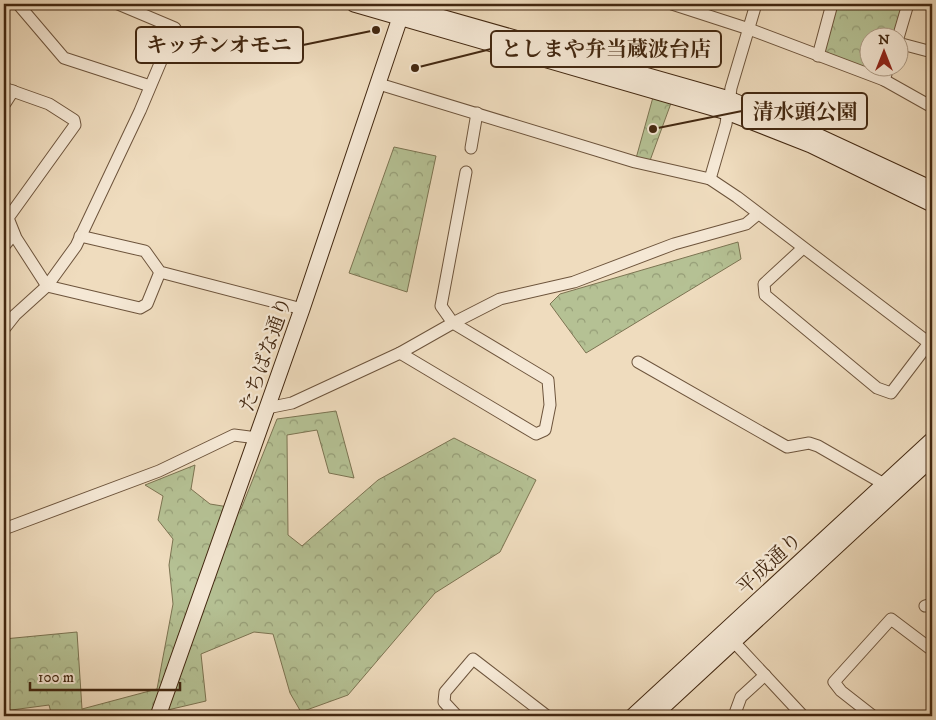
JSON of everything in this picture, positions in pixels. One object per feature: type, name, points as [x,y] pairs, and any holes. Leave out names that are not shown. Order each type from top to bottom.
[{"type":"street","points":[[18,4],[64,58],[150,86]]},
{"type":"street","points":[[5,326],[47,286],[80,236],[175,28],[118,4]]},
{"type":"street","points":[[354,4],[402,8],[728,106],[809,132],[932,189]]},
{"type":"street","points":[[672,4],[686,6],[884,80],[932,107]]},
{"type":"street","points":[[710,179],[756,4]]},
{"type":"street","points":[[818,56],[832,4]]},
{"type":"street","points":[[901,28],[908,4]]},
{"type":"street","name":"たちばな通り","points":[[158,716],[302,309],[379,84],[402,8]]},
{"type":"street","points":[[908,46],[932,52]]},
{"type":"street","points":[[379,84],[635,162],[710,179],[929,343],[891,393],[877,388],[765,295],[764,284],[802,248]]},
{"type":"street","points":[[4,105],[8,89],[49,104],[74,120],[75,125],[6,215],[14,234],[47,286],[140,308],[147,304],[160,272]]},
{"type":"street","points":[[728,106],[932,204]]},
{"type":"street","points":[[471,148],[477,113]]},
{"type":"street","points":[[400,354],[536,434],[545,430],[550,405],[548,380],[453,323],[441,306],[466,172]]},
{"type":"street","points":[[267,408],[292,403],[400,354],[453,323],[500,299],[574,282],[674,244],[746,224],[758,214]]},
{"type":"street","points":[[4,246],[14,234]]},
{"type":"street","points":[[80,236],[145,251],[160,272],[302,309]]},
{"type":"street","points":[[638,362],[787,447],[809,443],[818,446],[884,484]]},
{"type":"street","points":[[4,529],[159,471],[234,435],[257,438]]},
{"type":"street","name":"平成通り","points":[[633,716],[932,440]]},
{"type":"street","name":"平成通り","points":[[653,716],[932,458]]},
{"type":"street","points":[[873,716],[841,691],[834,682],[891,619],[932,650]]},
{"type":"street","points":[[734,642],[803,716]]},
{"type":"street","points":[[457,716],[444,702],[445,692],[473,659],[547,716]]},
{"type":"street","points":[[734,716],[741,697],[765,675]]},
{"type":"green space","points":[[832,4],[908,4],[901,28],[858,28],[858,71],[818,56]]},
{"type":"green space","points":[[655,90],[674,95],[648,166],[635,162]]},
{"type":"green space","points":[[394,147],[436,156],[407,292],[349,273]]},
{"type":"green space","points":[[738,242],[741,259],[586,353],[550,304],[560,294]]},
{"type":"green space","points":[[336,411],[354,478],[329,473],[317,430],[287,435],[288,535],[302,546],[378,480],[454,438],[536,480],[500,552],[435,593],[348,695],[301,712],[290,693],[273,634],[254,632],[201,654],[206,701],[142,716],[52,716],[49,705],[4,711],[4,639],[77,632],[82,709],[157,689],[173,604],[169,565],[173,539],[158,520],[163,496],[145,485],[195,465],[191,489],[210,504],[241,509],[277,419]]},
{"type":"place","name":"キッチンオモニ","points":[[376,30]]},
{"type":"place","name":"としまや弁当蔵波台店","points":[[415,68]]},
{"type":"place","name":"清水頭公園","points":[[653,129]]}]
